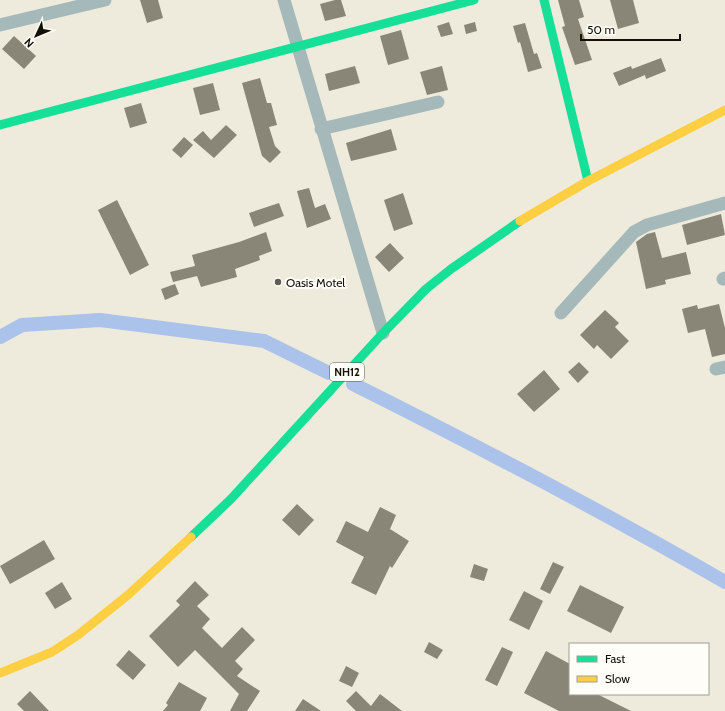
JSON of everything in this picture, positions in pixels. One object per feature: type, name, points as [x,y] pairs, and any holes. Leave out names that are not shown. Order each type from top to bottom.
[{"type":"main road","points":[[0,125],[297,48],[474,0]]},
{"type":"main road","points":[[544,0],[588,181]]},
{"type":"main road","name":"NH12","points":[[0,674],[52,652],[78,635],[128,595],[231,499],[426,289],[533,212],[588,181],[725,110]]},
{"type":"street","points":[[0,25],[105,0]]},
{"type":"street","points":[[284,0],[383,334]]},
{"type":"street","points":[[321,129],[438,102]]},
{"type":"street","points":[[561,313],[634,232],[647,225],[725,203]]},
{"type":"building","points":[[140,0],[158,0],[163,18],[147,23]]},
{"type":"building","points":[[341,0],[346,16],[325,21],[320,4]]},
{"type":"building","points":[[558,0],[579,0],[584,17],[578,19],[592,60],[575,65],[562,27],[565,26]]},
{"type":"building","points":[[610,0],[633,0],[639,23],[618,29]]},
{"type":"building","points":[[449,22],[453,34],[441,37],[437,26]]},
{"type":"building","points":[[475,22],[477,31],[466,34],[464,25]]},
{"type":"building","points":[[525,23],[534,54],[537,53],[542,68],[528,72],[520,42],[518,43],[513,26]]},
{"type":"building","points":[[401,30],[409,59],[388,65],[380,36]]},
{"type":"building","points":[[14,36],[36,56],[24,69],[2,49]]},
{"type":"building","points":[[661,58],[666,71],[646,79],[645,75],[619,86],[613,73],[631,66],[632,69]]},
{"type":"building","points":[[355,66],[360,83],[329,91],[325,74]]},
{"type":"building","points":[[442,66],[448,90],[427,95],[420,72]]},
{"type":"building","points":[[260,78],[267,103],[271,103],[277,125],[269,127],[275,146],[281,152],[270,163],[262,156],[242,83]]},
{"type":"building","points":[[213,83],[220,110],[200,115],[193,88]]},
{"type":"building","points":[[141,103],[147,123],[130,128],[124,108]]},
{"type":"building","points":[[226,125],[237,135],[214,158],[193,140],[203,131],[211,140]]},
{"type":"building","points":[[391,129],[397,150],[351,161],[346,143]]},
{"type":"building","points":[[184,137],[193,145],[181,158],[172,150]]},
{"type":"building","points":[[309,188],[315,208],[325,204],[331,219],[307,228],[297,191]]},
{"type":"building","points":[[403,193],[413,224],[394,231],[384,200]]},
{"type":"building","points":[[117,200],[149,265],[130,275],[98,210]]},
{"type":"building","points":[[279,203],[284,216],[254,227],[249,213]]},
{"type":"building","points":[[721,214],[725,235],[687,245],[682,225]]},
{"type":"building","points":[[266,232],[272,251],[259,256],[260,260],[235,269],[237,277],[201,287],[197,276],[173,282],[170,272],[195,266],[192,255],[239,242]]},
{"type":"building","points":[[655,232],[662,258],[686,252],[691,274],[665,280],[666,284],[646,289],[636,242],[647,234]]},
{"type":"building","points":[[390,243],[404,258],[389,272],[375,257]]},
{"type":"building","points":[[175,284],[179,294],[165,300],[161,289]]},
{"type":"building","points":[[719,304],[725,328],[725,354],[712,357],[705,329],[688,333],[682,309],[697,305],[698,309]]},
{"type":"building","points":[[605,310],[619,323],[615,327],[629,341],[611,359],[597,345],[594,349],[580,335]]},
{"type":"building","points":[[579,362],[589,372],[578,383],[568,372]]},
{"type":"building","points":[[544,370],[560,389],[534,412],[517,394]]},
{"type":"building","points":[[297,504],[314,520],[299,536],[282,520]]},
{"type":"building","points":[[380,507],[396,515],[390,529],[409,541],[392,568],[390,566],[376,595],[351,583],[364,557],[336,542],[346,521],[368,532]]},
{"type":"building","points":[[44,540],[55,559],[10,584],[0,566]]},
{"type":"building","points":[[553,562],[564,567],[550,594],[540,589]]},
{"type":"building","points":[[474,564],[488,569],[484,581],[470,577]]},
{"type":"building","points":[[195,581],[209,595],[197,606],[210,619],[202,628],[222,648],[242,627],[255,640],[235,661],[243,669],[237,676],[260,691],[247,711],[230,711],[239,694],[195,650],[178,667],[149,636],[180,605],[176,601]]},
{"type":"building","points":[[62,582],[72,599],[55,609],[45,593]]},
{"type":"building","points":[[580,585],[624,607],[611,633],[567,611]]},
{"type":"building","points":[[524,591],[543,601],[529,630],[509,620]]},
{"type":"building","points":[[429,642],[443,650],[437,659],[424,652]]},
{"type":"building","points":[[502,647],[513,652],[497,686],[485,680]]},
{"type":"building","points":[[129,650],[146,665],[133,680],[116,665]]},
{"type":"building","points":[[546,651],[569,663],[569,695],[599,695],[631,711],[559,711],[524,693]]},
{"type":"building","points":[[346,666],[359,673],[352,687],[339,681]]},
{"type":"building","points":[[179,682],[207,698],[200,711],[163,711],[168,705],[166,703]]},
{"type":"building","points":[[30,691],[49,711],[24,711],[17,704]]},
{"type":"building","points":[[356,691],[371,706],[380,694],[402,711],[356,711],[346,701]]},
{"type":"building","points":[[303,699],[321,711],[295,711]]},
{"type":"waterway","points":[[0,337],[22,325],[100,320],[264,341],[329,373]]},
{"type":"waterway","points":[[353,384],[541,480],[634,530],[725,582]]},
{"type":"traffic: fast","points":[[0,125],[474,0]]},
{"type":"traffic: fast","points":[[544,0],[588,181]]},
{"type":"traffic: fast","points":[[191,537],[231,499],[383,333],[426,289],[451,269],[520,221]]},
{"type":"traffic: slow","points":[[520,221],[588,181],[725,110]]},
{"type":"traffic: slow","points":[[0,673],[52,652],[78,635],[128,595],[191,537]]},
{"type":"place","name":"Oasis Motel","points":[[278,282]]}]
